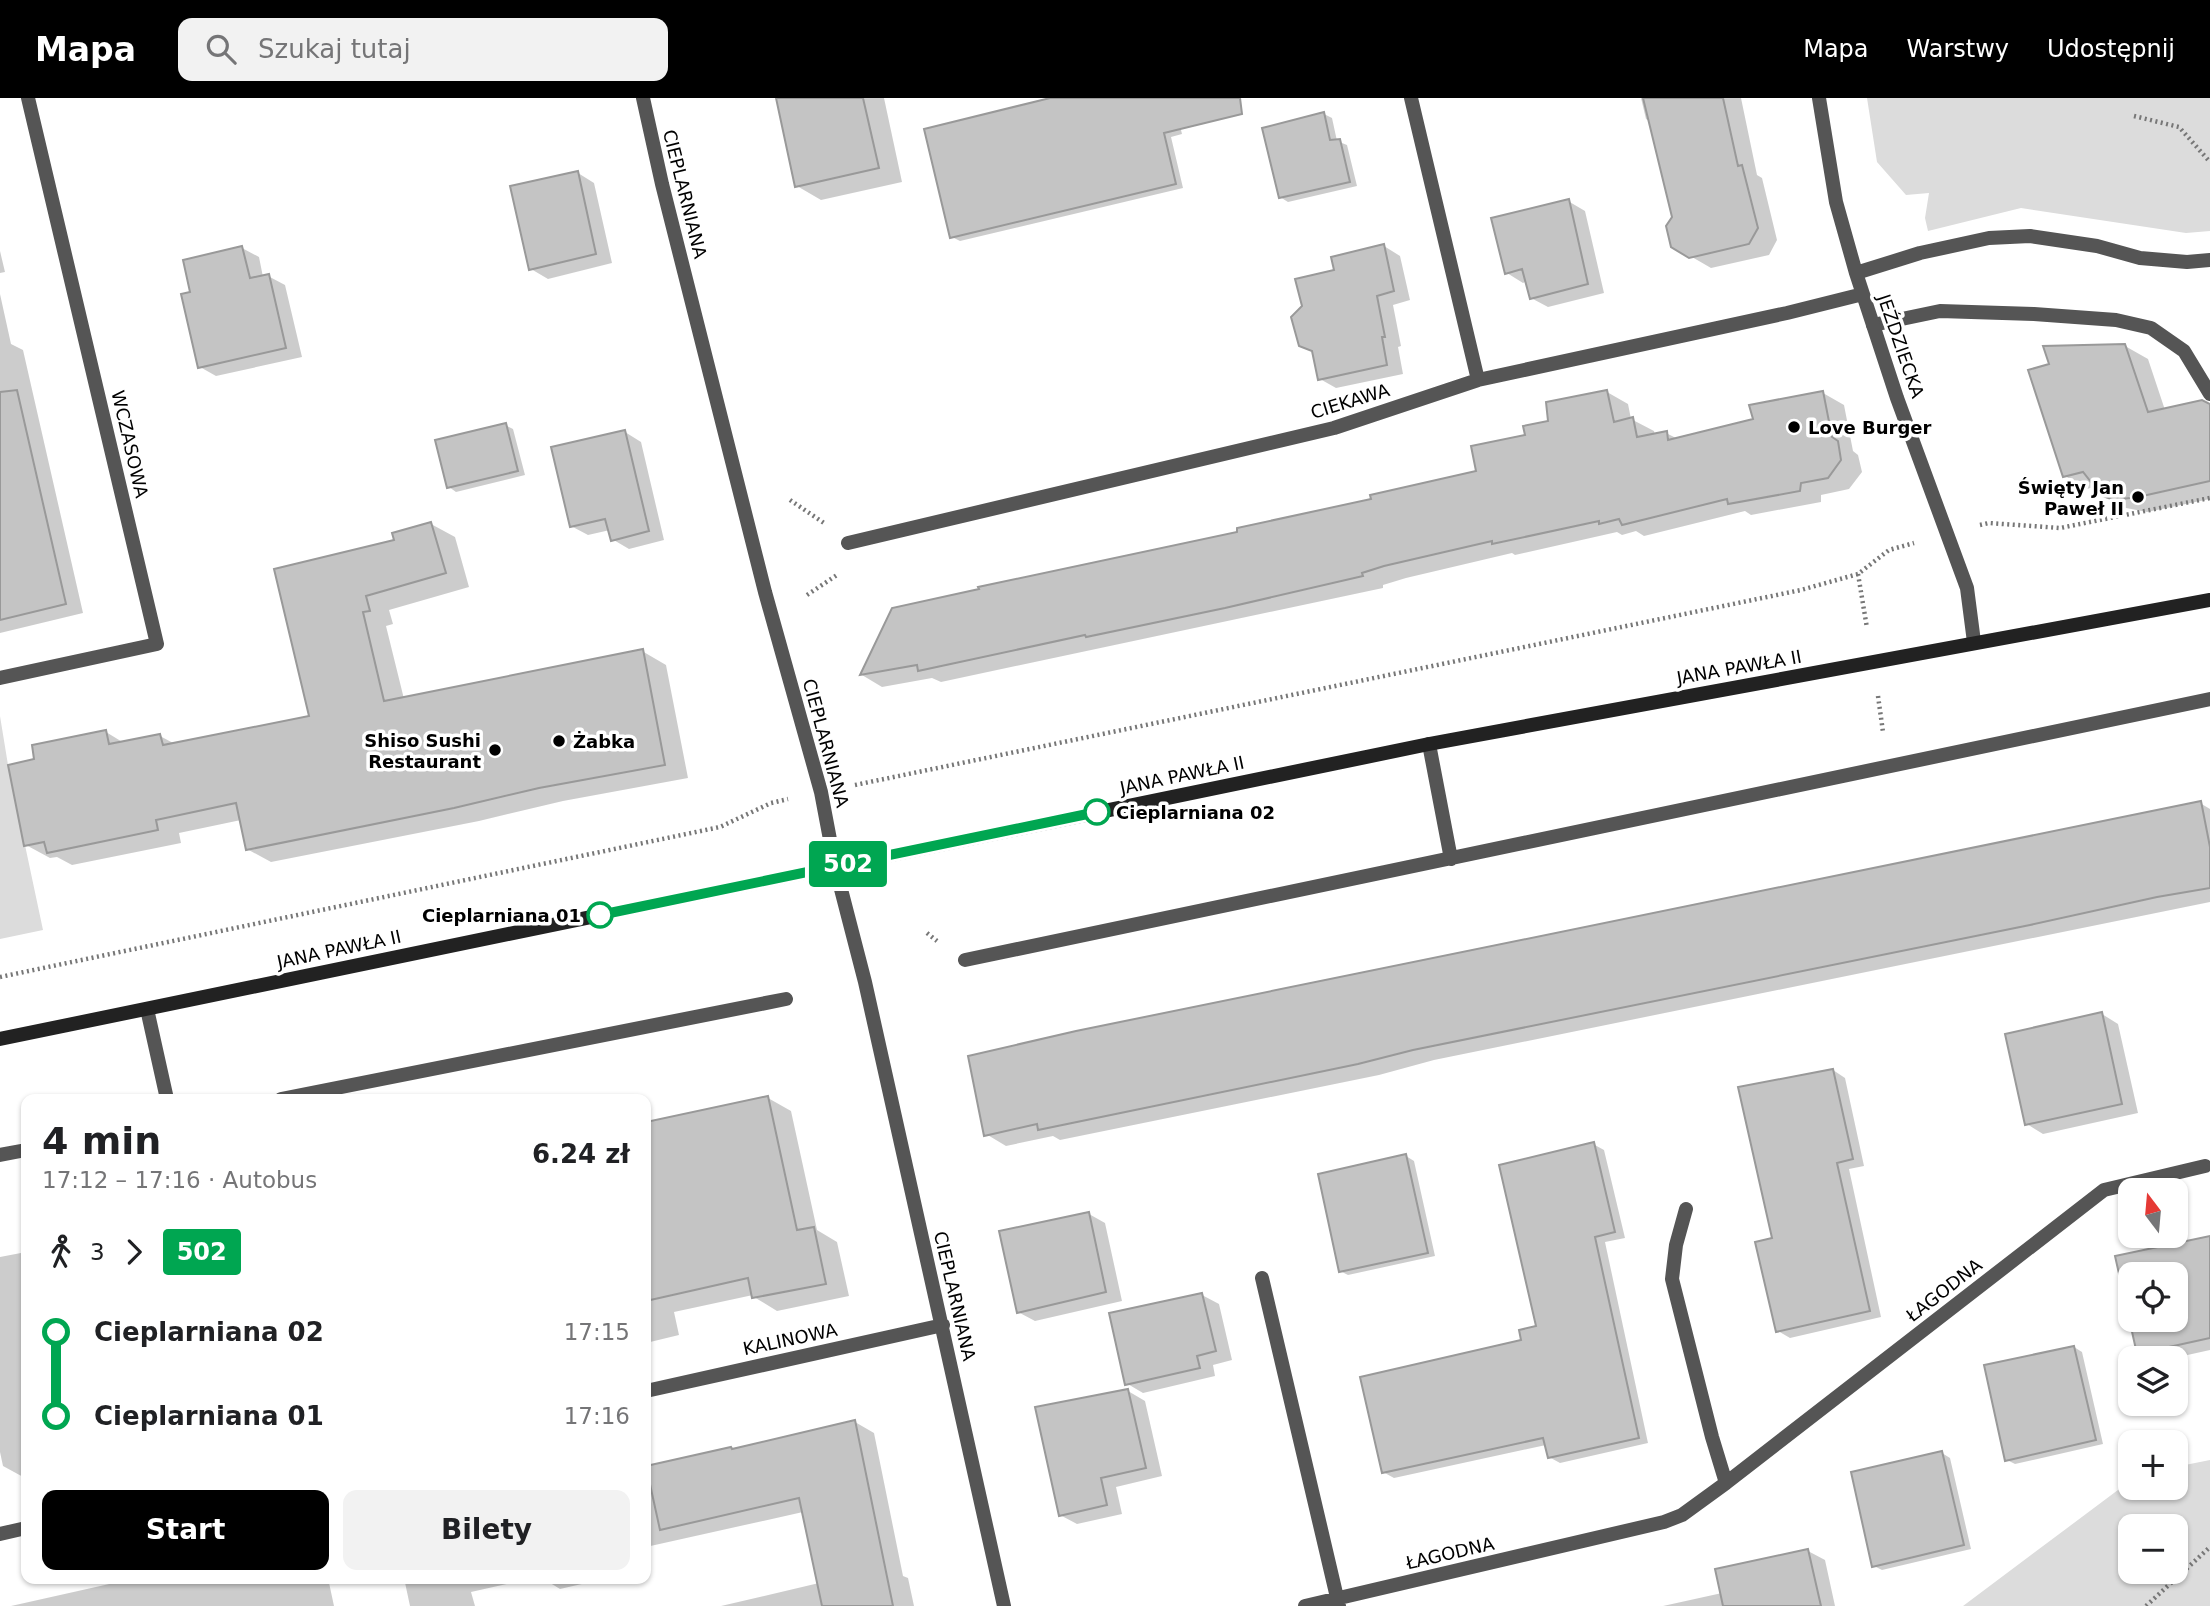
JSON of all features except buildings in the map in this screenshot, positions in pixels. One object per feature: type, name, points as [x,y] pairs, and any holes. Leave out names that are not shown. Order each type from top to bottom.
[{"type":"street","name":"WCZASOWA","points":[[0,678],[157,644],[28,98]]},
{"type":"street","name":"CIEPLARNIANA","points":[[643,98],[662,184],[765,592],[821,792],[835,866],[865,982],[1004,1606]]},
{"type":"street","points":[[1411,98],[1478,380]]},
{"type":"street","name":"JEŹDZIECKA","points":[[1819,98],[1836,202],[1856,273],[1897,398],[1967,588],[1974,642]]},
{"type":"street","points":[[1856,273],[1920,253],[1989,238],[2030,236],[2097,246],[2140,258],[2187,262],[2210,260]]},
{"type":"street","name":"CIEKAWA","points":[[848,543],[1334,428],[1478,380],[1863,294]]},
{"type":"street","points":[[1873,326],[1940,311],[2116,320],[2151,328],[2184,351],[2210,394]]},
{"type":"street","name":"JANA PAWŁA II","points":[[0,1039],[1429,744],[2210,600]]},
{"type":"street","points":[[965,960],[2210,699]]},
{"type":"street","points":[[1429,744],[1451,859]]},
{"type":"street","points":[[306,1094],[786,999]]},
{"type":"street","points":[[147,1009],[166,1094]]},
{"type":"street","points":[[0,1155],[21,1151]]},
{"type":"street","name":"ŁAGODNA","points":[[1305,1606],[1338,1603],[1664,1522],[1682,1515],[2104,1190],[2205,1166]]},
{"type":"street","points":[[1686,1209],[1676,1245],[1672,1279],[1726,1483]]},
{"type":"street","points":[[1262,1278],[1338,1603]]},
{"type":"street","name":"KALINOWA","points":[[651,1390],[943,1325]]},
{"type":"street","points":[[0,1534],[21,1529]]},
{"type":"path","points":[[2134,116],[2179,127],[2210,162]]},
{"type":"path","points":[[0,977],[720,827],[771,803],[821,792],[1801,590],[1858,574],[1889,550],[1989,523],[2060,528],[2210,498]]},
{"type":"path","points":[[2146,1606],[2210,1547]]},
{"type":"shaded area","points":[[1867,98],[2210,98],[2210,231],[2186,233],[2021,208],[1928,231],[1925,218],[1929,193],[1906,195],[1877,162]]},
{"type":"shaded area","points":[[0,716],[43,930],[0,939]]},
{"type":"shaded area","points":[[2210,1460],[2210,1606],[1963,1606],[2118,1490],[2118,1500],[2188,1500],[2188,1464]]},
{"type":"bus line","name":"502","points":[[600,915],[1097,812]]},
{"type":"place","name":"Love Burger","points":[[1794,427]]},
{"type":"place","name":"Święty Jan Paweł II","points":[[2138,497]]},
{"type":"place","name":"Żabka","points":[[559,741]]},
{"type":"place","name":"Shiso Sushi Restaurant","points":[[495,750]]},
{"type":"place","name":"Cieplarniana 02","points":[[1097,812]]},
{"type":"place","name":"Cieplarniana 01","points":[[600,915]]}]
